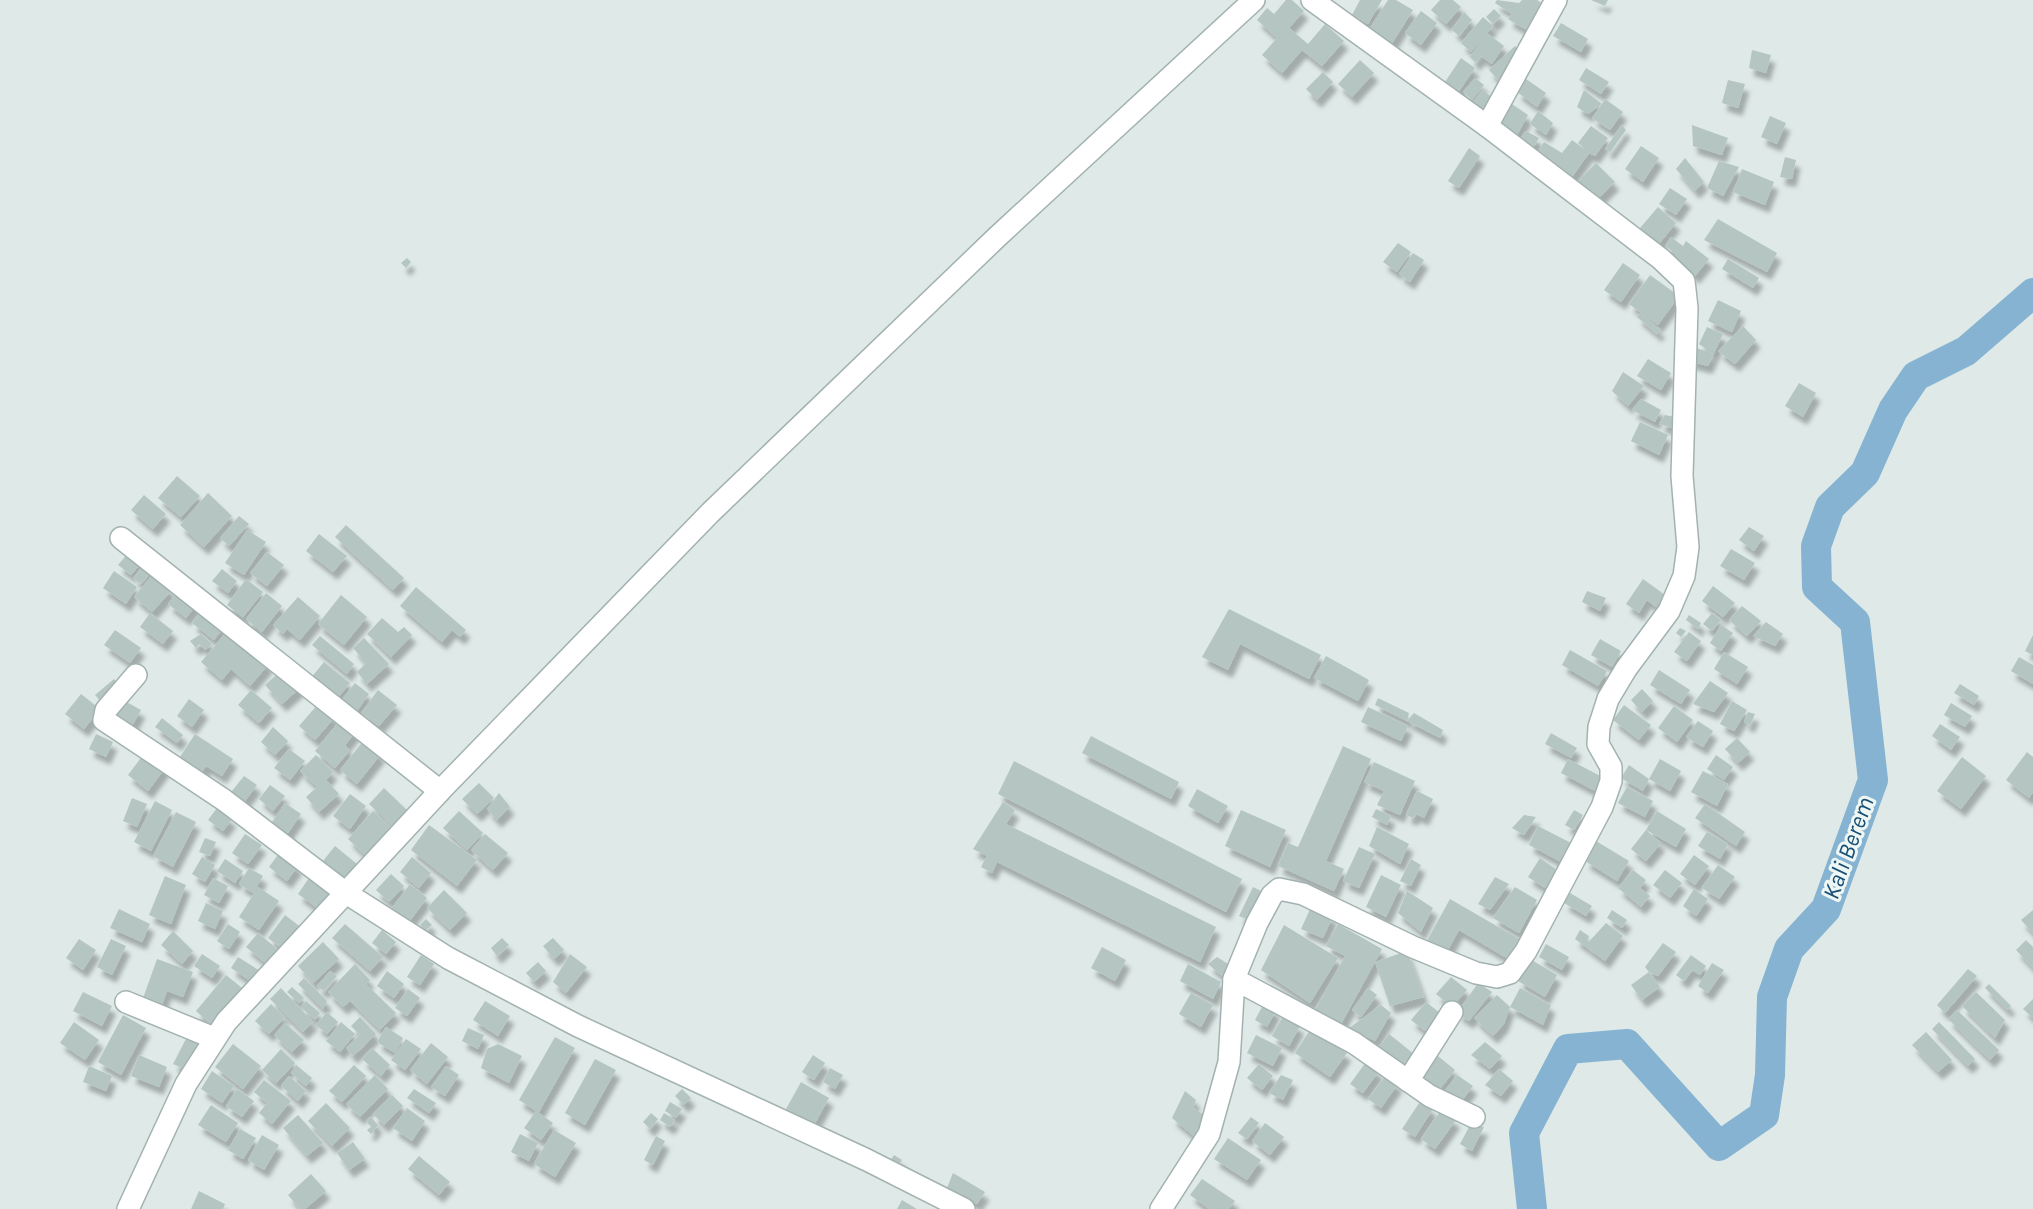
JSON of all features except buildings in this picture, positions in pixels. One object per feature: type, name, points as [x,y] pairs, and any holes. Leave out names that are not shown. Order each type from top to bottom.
[{"type":"street","points":[[128,1209],[186,1084],[214,1038],[440,791],[711,512],[997,237],[1254,0]]},
{"type":"street","points":[[1161,1209],[1209,1134],[1220,1104],[1230,1062],[1234,979],[1272,895],[1279,889],[1288,888],[1453,965],[1497,977],[1510,973],[1533,938],[1602,807],[1611,781],[1611,767],[1598,744],[1599,727],[1608,699],[1626,669],[1669,611],[1684,576],[1688,547],[1682,476],[1687,308],[1684,281],[1661,259],[1487,126],[1312,0]]},
{"type":"street","points":[[1487,126],[1556,0]]},
{"type":"street","points":[[121,538],[440,791]]},
{"type":"street","points":[[136,675],[106,710],[104,720],[224,800],[346,893],[493,984],[867,1160],[964,1209]]},
{"type":"street","points":[[1234,979],[1354,1042],[1430,1096],[1474,1117]]},
{"type":"street","points":[[126,1002],[214,1038]]},
{"type":"street","points":[[1408,1081],[1452,1012]]},
{"type":"waterway","name":"Kali Berem","points":[[1532,1209],[1524,1133],[1568,1049],[1627,1044],[1719,1146],[1764,1115],[1770,1075],[1772,997],[1789,949],[1826,909],[1873,780],[1855,622],[1817,587],[1816,546],[1830,507],[1865,473],[1893,410],[1916,376],[1966,351],[2033,293]]}]
